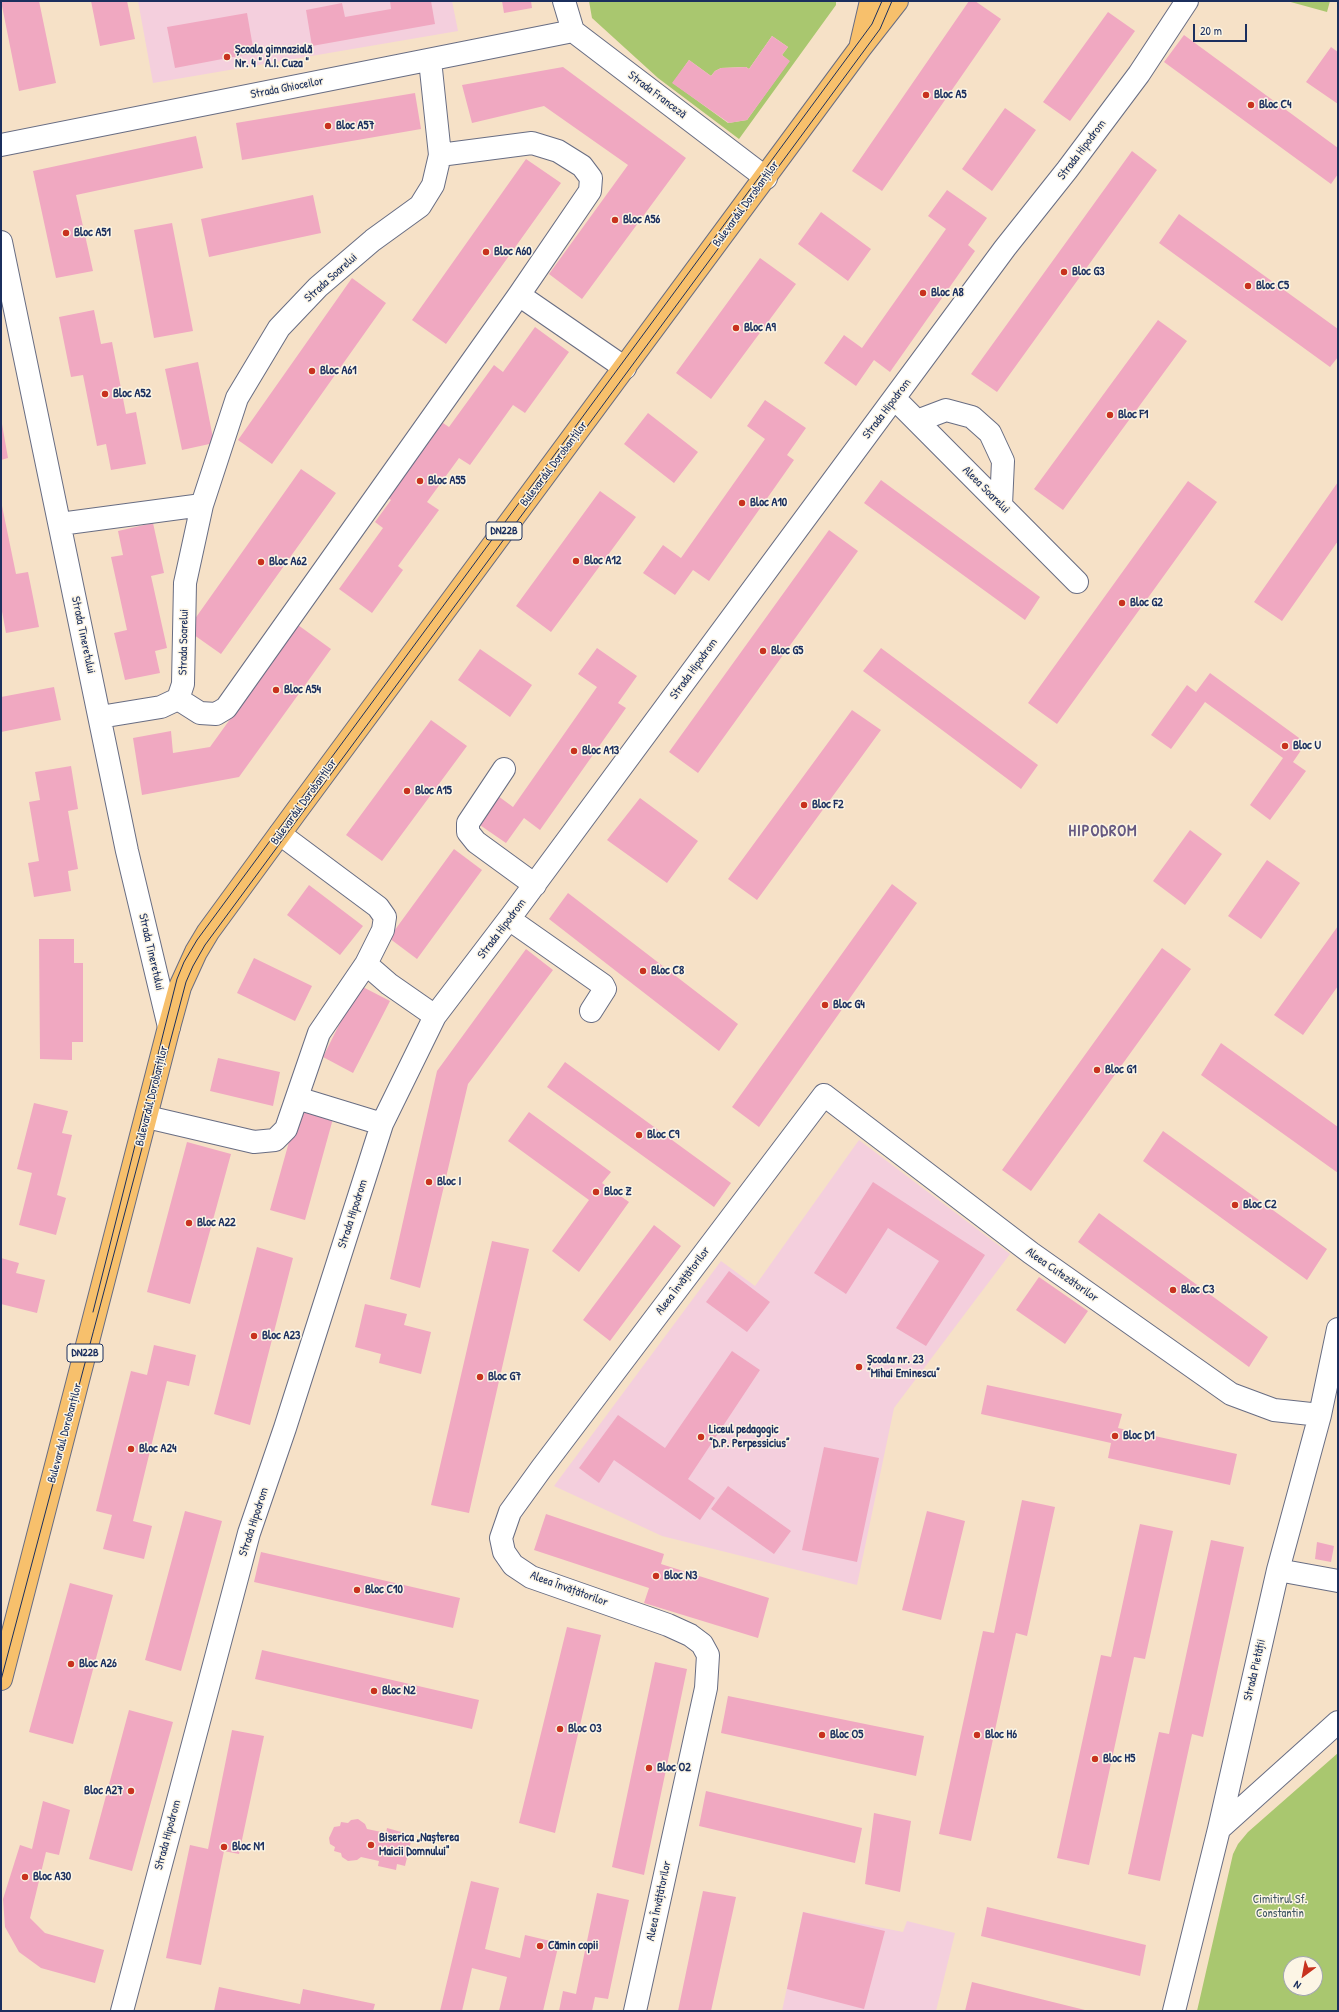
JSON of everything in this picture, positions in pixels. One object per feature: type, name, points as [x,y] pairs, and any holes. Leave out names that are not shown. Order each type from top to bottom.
[{"type":"main road","name":"Bulevardul Dorobanților","points":[[861,47],[871,1]]},
{"type":"main road","name":"Bulevardul Dorobanților","points":[[1,1679],[169,1027],[180,987],[196,952],[208,932],[280,834],[766,178],[861,47],[897,1]]},
{"type":"street","points":[[564,1],[573,31]]},
{"type":"street","name":"Strada Hipodrom","points":[[122,2011],[202,1704],[249,1533],[285,1428],[382,1124],[435,1016],[535,885],[1005,248],[1068,170],[1139,74],[1188,1]]},
{"type":"street","name":"Strada Ghioceilor","points":[[1,145],[573,31]]},
{"type":"street","name":"Strada Franceză","points":[[573,31],[766,178]]},
{"type":"street","name":"Strada Soarelui","points":[[178,699],[183,684],[185,583],[202,505],[237,398],[279,328],[318,287],[373,240],[420,206],[433,186],[440,155],[430,60]]},
{"type":"street","points":[[100,717],[161,707],[178,699],[200,713],[216,714],[226,708],[519,295],[590,191],[591,178],[582,166],[558,151],[532,144],[440,155]]},
{"type":"street","name":"Strada Tineretului","points":[[1,242],[127,851],[169,1027]]},
{"type":"street","points":[[519,295],[625,368]]},
{"type":"street","name":"Aleea Soarelui","points":[[895,399],[1078,582]]},
{"type":"street","points":[[917,421],[946,410],[972,417],[990,433],[1004,461],[1001,505]]},
{"type":"street","points":[[60,524],[202,505]]},
{"type":"street","points":[[504,769],[468,823],[468,832],[476,842],[535,885]]},
{"type":"street","points":[[147,1117],[254,1142],[275,1140],[286,1129],[319,1034],[366,964],[383,930],[385,917],[378,907],[280,834]]},
{"type":"street","points":[[509,919],[603,985],[605,989],[591,1012]]},
{"type":"street","points":[[366,964],[389,984],[435,1016]]},
{"type":"street","name":"Aleea Cutezătorilor","points":[[824,1095],[1031,1253],[1231,1394],[1274,1410],[1320,1415]]},
{"type":"street","name":"Aleea Învățătorilor","points":[[635,2011],[706,1688],[708,1655],[702,1644],[690,1635],[668,1625],[531,1577],[513,1565],[504,1552],[501,1538],[510,1512],[541,1469],[824,1095]]},
{"type":"street","points":[[297,1098],[382,1124]]},
{"type":"street","name":"Strada Pietății","points":[[1174,2011],[1219,1829],[1278,1570],[1320,1415],[1338,1329]]},
{"type":"street","points":[[1278,1570],[1338,1581]]},
{"type":"street","points":[[1219,1829],[1338,1722]]},
{"type":"shaded area","name":"Școala gimnazială Nr. 4 \" A.I. Cuza \"","points":[[138,1],[452,1],[458,31],[153,83]]},
{"type":"shaded area","points":[[859,1140],[1010,1254],[894,1408],[857,1585],[662,1536],[554,1486],[721,1261],[755,1286]]},
{"type":"shaded area","points":[[803,1912],[903,1932],[907,1921],[955,1933],[936,2011],[782,2011]]},
{"type":"green space","points":[[589,1],[836,1],[836,5],[739,139],[658,78],[592,18]],"holes":[[[772,36],[788,47],[782,55],[789,61],[747,120],[728,123],[673,83],[689,60],[711,76],[715,71],[721,68],[746,67],[749,69]]]},
{"type":"green space","points":[[1287,1],[1330,1],[1327,12]]},
{"type":"green space","name":"Cimitirul Sf. Constantin","points":[[1338,1753],[1338,2011],[1197,2011],[1233,1854],[1238,1844],[1248,1832]]},
{"type":"building","points":[[1,1],[39,1],[56,83],[19,91]]},
{"type":"building","points":[[91,1],[127,1],[135,39],[100,46]]},
{"type":"building","points":[[390,1],[431,1],[435,24],[312,46],[306,10],[342,3],[345,17],[391,9]]},
{"type":"building","points":[[502,1],[531,1],[532,8],[504,13]]},
{"type":"building","name":"Bloc A5","points":[[969,1],[975,1],[1001,19],[882,191],[852,171]]},
{"type":"building","points":[[1108,12],[1135,31],[1070,121],[1043,102]]},
{"type":"building","points":[[247,13],[254,53],[175,68],[167,27]]},
{"type":"building","name":"Bloc C4","points":[[1184,35],[1338,148],[1338,174],[1331,184],[1164,62]]},
{"type":"building","points":[[772,36],[788,47],[782,55],[790,61],[747,120],[729,123],[672,83],[689,60],[711,76],[715,71],[721,68],[746,67],[749,69]]},
{"type":"building","points":[[1331,47],[1338,52],[1338,104],[1306,82]]},
{"type":"building","name":"Bloc A56","points":[[563,67],[686,158],[582,299],[549,274],[628,165],[544,106],[472,123],[462,85]]},
{"type":"building","name":"Bloc A57","points":[[415,93],[421,129],[242,160],[236,123]]},
{"type":"building","points":[[1005,108],[1036,130],[992,191],[962,169]]},
{"type":"building","name":"Bloc A51","points":[[196,136],[203,168],[76,195],[93,271],[56,278],[33,171]]},
{"type":"building","name":"Bloc G3","points":[[1132,151],[1157,170],[997,392],[971,374]]},
{"type":"building","name":"Bloc A60","points":[[526,159],[561,183],[446,344],[412,320]]},
{"type":"building","name":"Bloc A8","points":[[947,190],[987,218],[968,245],[975,251],[890,372],[874,360],[856,386],[824,363],[844,335],[862,348],[946,229],[928,216]]},
{"type":"building","points":[[313,195],[321,233],[209,257],[201,219]]},
{"type":"building","points":[[821,212],[871,249],[848,281],[798,244]]},
{"type":"building","name":"Bloc C5","points":[[1179,214],[1338,329],[1338,357],[1330,367],[1159,243]]},
{"type":"building","points":[[172,223],[193,331],[154,338],[134,230]]},
{"type":"building","name":"Bloc A9","points":[[760,258],[796,284],[711,399],[676,373]]},
{"type":"building","name":"Bloc A61","points":[[352,278],[386,303],[272,464],[238,440]]},
{"type":"building","name":"Bloc A52","points":[[94,310],[101,344],[112,342],[126,414],[136,412],[146,464],[111,470],[106,444],[97,446],[83,375],[71,377],[59,317]]},
{"type":"building","name":"Bloc F1","points":[[1158,320],[1187,341],[1063,510],[1034,489]]},
{"type":"building","name":"Bloc A55","points":[[535,327],[569,352],[525,413],[513,405],[470,465],[459,458],[427,502],[439,510],[398,566],[403,570],[372,613],[339,589],[383,528],[375,522],[391,500],[386,496],[440,421],[449,427],[494,365],[503,372]]},
{"type":"building","points":[[198,362],[214,443],[182,450],[165,369]]},
{"type":"building","name":"Bloc A10","points":[[765,400],[806,428],[787,455],[794,460],[709,581],[693,570],[675,595],[643,573],[663,545],[681,558],[765,439],[747,426]]},
{"type":"building","points":[[648,413],[698,452],[674,483],[624,444]]},
{"type":"building","points":[[2,424],[8,458],[1,460],[1,425]]},
{"type":"building","name":"Bloc A62","points":[[301,469],[336,493],[221,654],[187,630]]},
{"type":"building","points":[[881,480],[1040,597],[1025,620],[864,503]]},
{"type":"building","name":"Bloc G2","points":[[1188,481],[1217,502],[1057,724],[1028,703]]},
{"type":"building","points":[[1338,482],[1338,541],[1282,621],[1254,602]]},
{"type":"building","name":"Bloc A12","points":[[600,491],[636,517],[551,632],[516,606]]},
{"type":"building","points":[[1,501],[16,574],[28,572],[39,627],[6,633],[1,606]]},
{"type":"building","points":[[153,523],[164,573],[151,576],[167,648],[155,651],[160,673],[125,680],[114,633],[127,630],[111,557],[123,555],[118,531]]},
{"type":"building","name":"Bloc G5","points":[[829,530],[858,551],[698,773],[669,752]]},
{"type":"building","name":"Bloc A54","points":[[298,625],[331,649],[239,777],[142,795],[133,738],[171,731],[173,753],[210,747]]},
{"type":"building","name":"Bloc A13","points":[[597,648],[637,676],[618,703],[626,708],[540,830],[524,818],[506,843],[474,821],[494,793],[513,807],[597,687],[578,674]]},
{"type":"building","points":[[881,648],[1038,765],[1021,789],[863,671]]},
{"type":"building","points":[[480,649],[532,685],[510,717],[458,680]]},
{"type":"building","name":"Bloc U","points":[[1210,673],[1306,743],[1293,762],[1306,771],[1270,820],[1250,805],[1283,758],[1205,702],[1171,749],[1151,735],[1187,685],[1196,692]]},
{"type":"building","points":[[54,687],[61,720],[1,732],[1,697]]},
{"type":"building","name":"Bloc F2","points":[[852,710],[881,730],[757,900],[728,879]]},
{"type":"building","name":"Bloc A15","points":[[431,720],[467,746],[382,861],[346,835]]},
{"type":"building","points":[[71,766],[78,809],[68,811],[78,869],[68,871],[71,891],[34,897],[28,863],[39,861],[29,802],[40,800],[35,772]]},
{"type":"building","points":[[640,798],[698,841],[667,883],[607,840]]},
{"type":"building","points":[[1190,830],[1222,854],[1185,905],[1153,881]]},
{"type":"building","points":[[454,849],[482,870],[417,959],[389,938]]},
{"type":"building","points":[[1267,860],[1300,883],[1261,939],[1228,916]]},
{"type":"building","name":"Bloc G4","points":[[892,884],[917,903],[759,1127],[732,1107]]},
{"type":"building","points":[[309,885],[363,926],[340,955],[287,915]]},
{"type":"building","name":"Bloc C8","points":[[568,893],[738,1024],[719,1051],[549,919]]},
{"type":"building","points":[[1338,926],[1338,986],[1303,1035],[1274,1015]]},
{"type":"building","points":[[39,939],[74,939],[74,963],[83,963],[83,1042],[72,1042],[72,1060],[40,1059]]},
{"type":"building","name":"Bloc G1","points":[[1162,948],[1191,969],[1031,1191],[1002,1170]]},
{"type":"building","name":"Bloc I","points":[[526,949],[553,970],[468,1084],[420,1288],[390,1279],[437,1071]]},
{"type":"building","points":[[254,958],[312,986],[295,1021],[237,993]]},
{"type":"building","points":[[359,985],[390,1001],[353,1073],[323,1057]]},
{"type":"building","points":[[1221,1043],[1338,1127],[1338,1173],[1201,1075]]},
{"type":"building","points":[[218,1058],[280,1072],[273,1106],[210,1091]]},
{"type":"building","name":"Bloc C9","points":[[565,1062],[731,1183],[714,1207],[547,1087]]},
{"type":"building","points":[[34,1103],[68,1111],[62,1133],[72,1135],[57,1195],[66,1198],[56,1235],[19,1225],[32,1173],[17,1169]]},
{"type":"building","points":[[299,1106],[334,1115],[305,1220],[270,1210]]},
{"type":"building","name":"Bloc Z","points":[[529,1112],[611,1172],[602,1183],[629,1202],[579,1272],[552,1251],[589,1200],[508,1141]]},
{"type":"building","name":"Bloc C2","points":[[1163,1131],[1327,1249],[1307,1280],[1143,1161]]},
{"type":"building","name":"Bloc A22","points":[[187,1142],[231,1154],[190,1304],[147,1292]]},
{"type":"building","points":[[873,1182],[985,1255],[926,1346],[896,1328],[939,1261],[888,1228],[846,1294],[814,1273]]},
{"type":"building","name":"Bloc C3","points":[[1099,1213],[1268,1337],[1249,1367],[1078,1242]]},
{"type":"building","points":[[654,1225],[681,1246],[610,1341],[583,1320]]},
{"type":"building","name":"Bloc G7","points":[[492,1241],[529,1249],[469,1513],[431,1505]]},
{"type":"building","name":"Bloc A23","points":[[257,1247],[293,1258],[250,1425],[214,1414]]},
{"type":"building","points":[[1,1258],[19,1263],[16,1273],[45,1280],[37,1313],[1,1304]]},
{"type":"building","points":[[729,1271],[770,1302],[747,1332],[706,1302]]},
{"type":"building","points":[[1039,1277],[1088,1311],[1065,1344],[1016,1310]]},
{"type":"building","points":[[365,1304],[407,1314],[404,1325],[431,1332],[421,1374],[379,1363],[381,1354],[355,1347]]},
{"type":"building","name":"Bloc A24","points":[[154,1345],[196,1355],[189,1386],[167,1381],[133,1521],[152,1526],[144,1559],[103,1549],[112,1515],[96,1511],[131,1371],[147,1375]]},
{"type":"building","points":[[732,1351],[760,1370],[688,1479],[715,1498],[700,1520],[614,1460],[599,1483],[579,1468],[618,1415],[665,1448]]},
{"type":"building","name":"Bloc D1","points":[[987,1385],[1122,1414],[1118,1428],[1237,1454],[1230,1485],[1108,1458],[1111,1443],[981,1414]]},
{"type":"building","points":[[824,1447],[879,1458],[857,1562],[802,1550]]},
{"type":"building","points":[[728,1486],[791,1531],[774,1554],[711,1509]]},
{"type":"building","name":"Bloc H6","points":[[1022,1500],[1055,1507],[1027,1636],[1016,1633],[971,1841],[939,1834],[983,1631],[994,1633]]},
{"type":"building","points":[[185,1511],[222,1521],[181,1671],[145,1660]]},
{"type":"building","points":[[927,1511],[965,1521],[941,1620],[902,1610]]},
{"type":"building","name":"Bloc N3","points":[[546,1514],[664,1554],[661,1564],[769,1598],[758,1638],[644,1603],[649,1588],[534,1550]]},
{"type":"building","name":"Bloc H5","points":[[1140,1524],[1173,1531],[1145,1659],[1134,1657],[1089,1865],[1057,1858],[1101,1655],[1111,1657]]},
{"type":"building","points":[[1211,1540],[1244,1547],[1203,1737],[1192,1734],[1160,1881],[1128,1874],[1159,1732],[1169,1734]]},
{"type":"building","points":[[1317,1542],[1334,1546],[1331,1562],[1315,1559]]},
{"type":"building","name":"Bloc C10","points":[[261,1552],[460,1598],[453,1628],[254,1582]]},
{"type":"building","name":"Bloc A26","points":[[70,1583],[113,1595],[73,1744],[29,1732]]},
{"type":"building","name":"Bloc O3","points":[[567,1627],[601,1635],[555,1833],[519,1823]]},
{"type":"building","name":"Bloc N2","points":[[262,1650],[479,1700],[472,1729],[255,1679]]},
{"type":"building","name":"Bloc O2","points":[[655,1662],[687,1669],[644,1875],[612,1867]]},
{"type":"building","name":"Bloc O5","points":[[728,1696],[924,1736],[916,1776],[721,1733]]},
{"type":"building","name":"Bloc A27","points":[[129,1710],[173,1722],[132,1871],[89,1859]]},
{"type":"building","name":"Bloc N1","points":[[232,1730],[264,1736],[239,1854],[224,1851],[201,1965],[166,1958],[190,1845],[208,1849]]},
{"type":"building","points":[[706,1791],[862,1828],[855,1863],[699,1826]]},
{"type":"building","name":"Bloc A30","points":[[43,1801],[70,1810],[59,1855],[46,1852],[30,1918],[45,1933],[104,1950],[95,1983],[41,1968],[19,1952],[5,1927],[3,1899],[20,1845],[32,1849]]},
{"type":"building","points":[[874,1813],[911,1821],[900,1892],[865,1884]]},
{"type":"building","name":"Biserica „Nașterea Maicii Domnului\"","points":[[358,1819],[365,1824],[367,1829],[386,1833],[387,1828],[405,1833],[403,1839],[411,1841],[405,1866],[397,1864],[396,1870],[378,1866],[379,1861],[361,1857],[357,1860],[348,1861],[342,1857],[341,1853],[334,1851],[335,1847],[330,1844],[329,1838],[334,1827],[340,1826],[341,1822],[348,1823],[351,1820]]},
{"type":"building","name":"Cămin copii","points":[[471,1881],[499,1888],[485,1949],[520,1958],[525,1935],[559,1943],[543,2011],[499,2011],[507,1977],[472,1968],[462,2011],[440,2011]]},
{"type":"building","points":[[703,1891],[736,1897],[711,2011],[678,2011]]},
{"type":"building","points":[[597,1893],[629,1900],[608,1999],[595,1997],[592,2011],[559,2011],[563,1991],[576,1994]]},
{"type":"building","points":[[987,1907],[1146,1945],[1140,1976],[981,1936]]},
{"type":"building","points":[[803,1912],[885,1931],[864,2009],[787,1989]]},
{"type":"building","points":[[972,1982],[1085,2010],[1085,2011],[965,2011]]},
{"type":"building","points":[[219,1987],[300,2004],[303,1989],[375,2004],[373,2011],[214,2011]]},
{"type":"tram line","points":[[93,1312],[177,979],[184,962],[197,940],[872,24],[882,1]]},
{"type":"tram line","points":[[1,1680],[186,982],[193,966],[205,945],[880,29],[892,1]]},
{"type":"place","name":"Școala gimnazială Nr. 4 \" A.I. Cuza \"","points":[[227,57]]},
{"type":"place","name":"Bloc A5","points":[[926,95]]},
{"type":"place","name":"Bloc C4","points":[[1251,105]]},
{"type":"place","name":"Bloc A57","points":[[328,126]]},
{"type":"place","name":"Bloc A56","points":[[615,220]]},
{"type":"place","name":"Bloc A51","points":[[66,233]]},
{"type":"place","name":"Bloc A60","points":[[486,252]]},
{"type":"place","name":"Bloc G3","points":[[1064,272]]},
{"type":"place","name":"Bloc C5","points":[[1248,286]]},
{"type":"place","name":"Bloc A8","points":[[923,293]]},
{"type":"place","name":"Bloc A9","points":[[736,328]]},
{"type":"place","name":"Bloc A61","points":[[312,371]]},
{"type":"place","name":"Bloc A52","points":[[105,394]]},
{"type":"place","name":"Bloc F1","points":[[1110,415]]},
{"type":"place","name":"Bloc A55","points":[[420,481]]},
{"type":"place","name":"Bloc A10","points":[[742,503]]},
{"type":"place","name":"Bloc A12","points":[[576,561]]},
{"type":"place","name":"Bloc A62","points":[[261,562]]},
{"type":"place","name":"Bloc G2","points":[[1122,603]]},
{"type":"place","name":"Bloc G5","points":[[763,651]]},
{"type":"place","name":"Bloc A54","points":[[276,690]]},
{"type":"place","name":"Bloc U","points":[[1285,746]]},
{"type":"place","name":"Bloc A13","points":[[574,751]]},
{"type":"place","name":"Bloc A15","points":[[407,791]]},
{"type":"place","name":"Bloc F2","points":[[804,805]]},
{"type":"place","name":"Bloc C8","points":[[643,971]]},
{"type":"place","name":"Bloc G4","points":[[825,1005]]},
{"type":"place","name":"Bloc G1","points":[[1097,1070]]},
{"type":"place","name":"Bloc C9","points":[[639,1135]]},
{"type":"place","name":"Bloc I","points":[[429,1182]]},
{"type":"place","name":"Bloc Z","points":[[596,1192]]},
{"type":"place","name":"Bloc C2","points":[[1235,1205]]},
{"type":"place","name":"Bloc A22","points":[[189,1223]]},
{"type":"place","name":"Bloc C3","points":[[1173,1290]]},
{"type":"place","name":"Bloc A23","points":[[254,1336]]},
{"type":"place","name":"Școala nr. 23 ”Mihai Eminescu”","points":[[859,1367]]},
{"type":"place","name":"Bloc G7","points":[[480,1377]]},
{"type":"place","name":"Bloc D1","points":[[1115,1436]]},
{"type":"place","name":"Liceul pedagogic ”D.P. Perpessicius”","points":[[701,1437]]},
{"type":"place","name":"Bloc A24","points":[[131,1449]]},
{"type":"place","name":"Bloc N3","points":[[656,1576]]},
{"type":"place","name":"Bloc C10","points":[[357,1590]]},
{"type":"place","name":"Bloc A26","points":[[71,1664]]},
{"type":"place","name":"Bloc N2","points":[[374,1691]]},
{"type":"place","name":"Bloc O3","points":[[560,1729]]},
{"type":"place","name":"Bloc O5","points":[[822,1735]]},
{"type":"place","name":"Bloc H6","points":[[977,1735]]},
{"type":"place","name":"Bloc H5","points":[[1095,1759]]},
{"type":"place","name":"Bloc O2","points":[[649,1768]]},
{"type":"place","name":"Bloc A27","points":[[131,1791]]},
{"type":"place","name":"Biserica „Nașterea Maicii Domnului\"","points":[[371,1845]]},
{"type":"place","name":"Bloc N1","points":[[224,1847]]},
{"type":"place","name":"Bloc A30","points":[[25,1877]]},
{"type":"place","name":"Cămin copii","points":[[540,1946]]},
{"type":"district","name":"HIPODROM","points":[[1103,832]]}]
